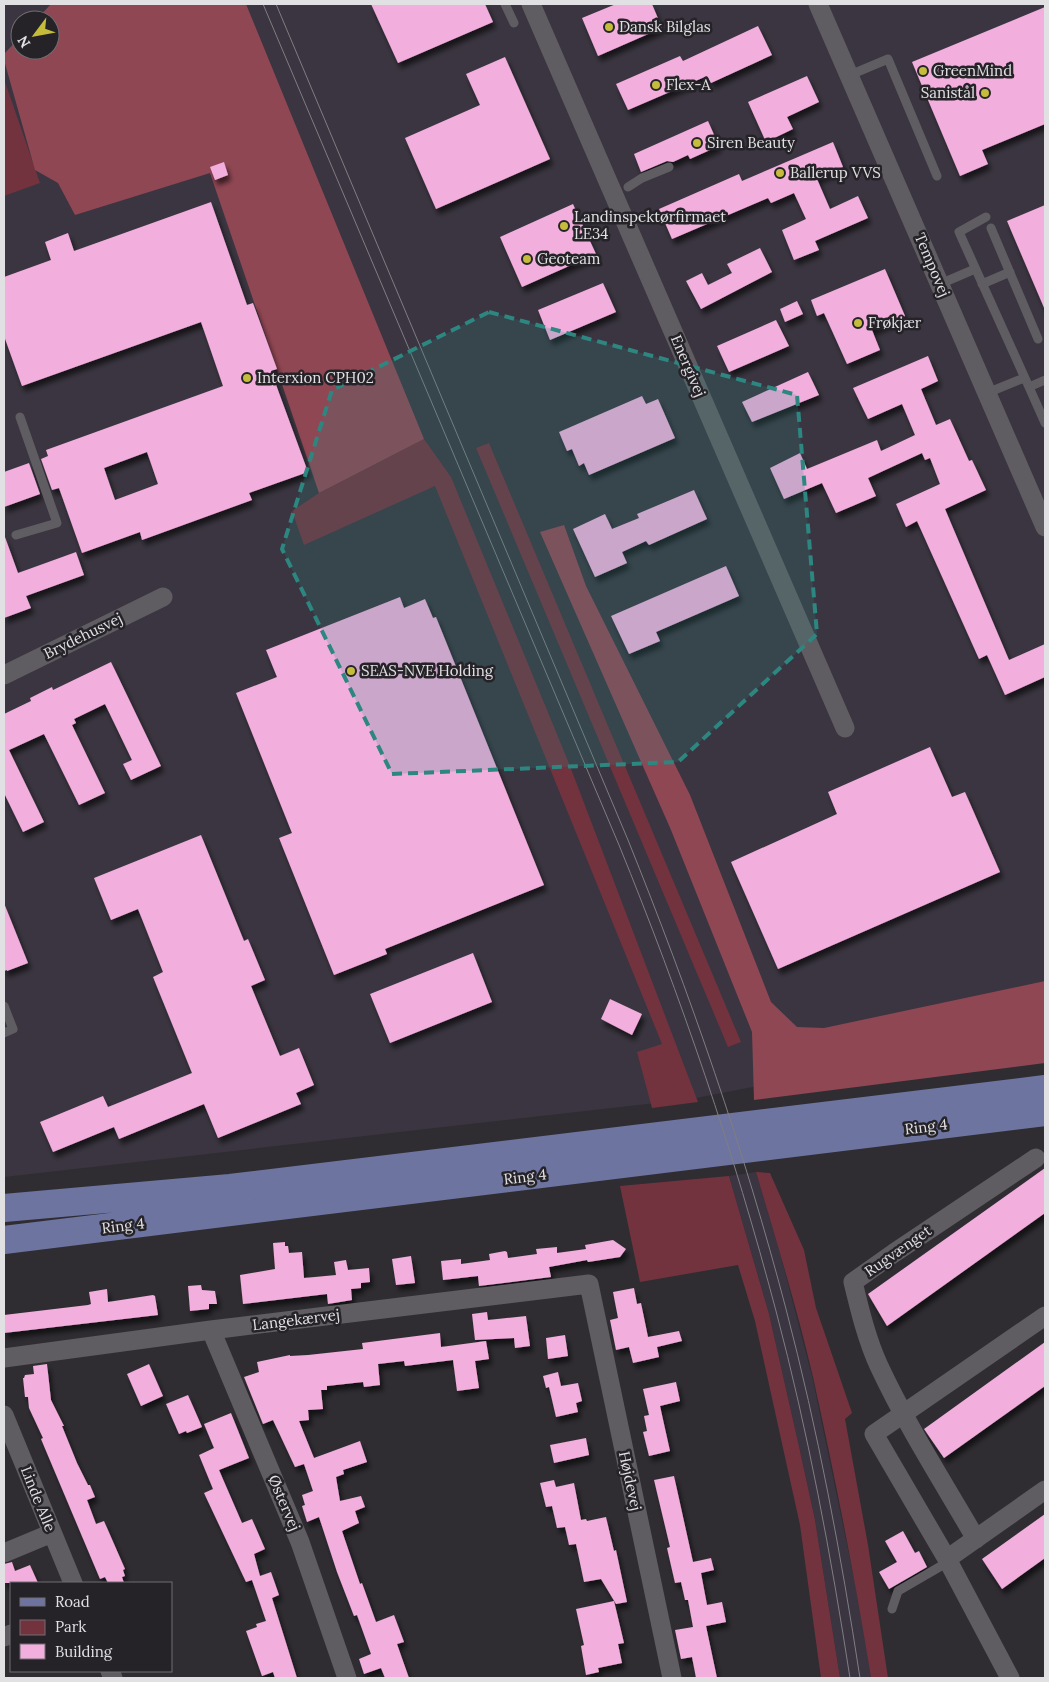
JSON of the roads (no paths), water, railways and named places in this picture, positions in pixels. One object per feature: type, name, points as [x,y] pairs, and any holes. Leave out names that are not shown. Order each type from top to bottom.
[{"type":"main road","name":"Ring 4","points":[[792,1132],[1045,1089]]},
{"type":"main road","name":"Ring 4","points":[[4,1240],[792,1132],[1045,1112]]},
{"type":"main road","name":"Ring 4","points":[[4,1208],[695,1144]]},
{"type":"street","name":"Energivej","points":[[530,4],[845,728]]},
{"type":"street","name":"Tempovej","points":[[818,4],[1045,527]]},
{"type":"street","name":"Brydehusvej","points":[[4,675],[163,598]]},
{"type":"street","name":"Rugvænget","points":[[976,1540],[903,1415],[878,1365],[860,1314],[854,1282],[1036,1158]]},
{"type":"street","name":"Langekærvej","points":[[4,1358],[211,1330],[589,1284]]},
{"type":"street","name":"Højdevej","points":[[589,1284],[672,1678]]},
{"type":"street","points":[[1010,1678],[948,1561],[874,1434],[1045,1316]]},
{"type":"street","name":"Østervej","points":[[211,1330],[300,1542],[348,1678]]},
{"type":"street","name":"Linde Alle","points":[[4,1415],[73,1582]]},
{"type":"street","points":[[948,1561],[1045,1490]]},
{"type":"street","points":[[4,1553],[52,1533]]},
{"type":"lane","points":[[505,4],[514,23]]},
{"type":"lane","points":[[850,76],[888,59],[937,176]]},
{"type":"lane","points":[[628,186],[669,167]]},
{"type":"lane","points":[[986,217],[959,232],[1045,423]]},
{"type":"lane","points":[[991,228],[1038,339]]},
{"type":"lane","points":[[940,284],[975,268]]},
{"type":"lane","points":[[982,284],[1010,272]]},
{"type":"lane","points":[[987,393],[1024,378]]},
{"type":"lane","points":[[1029,387],[1045,380]]},
{"type":"lane","points":[[16,534],[57,523],[20,417]]},
{"type":"lane","points":[[4,1006],[13,1029],[4,1033]]},
{"type":"lane","points":[[892,1609],[898,1591],[948,1561]]},
{"type":"tram line","points":[[263,4],[619,845],[685,1017],[742,1192],[788,1356],[818,1494],[850,1678]]},
{"type":"tram line","points":[[276,4],[628,840],[694,1014],[734,1131],[770,1249],[798,1355],[828,1493],[860,1678]]},
{"type":"place","name":"Dansk Bilglas","points":[[609,27]]},
{"type":"place","name":"GreenMind","points":[[923,71]]},
{"type":"place","name":"Flex-A","points":[[656,85]]},
{"type":"place","name":"Sanistål","points":[[985,93]]},
{"type":"place","name":"Siren Beauty","points":[[697,143]]},
{"type":"place","name":"Ballerup VVS","points":[[780,173]]},
{"type":"place","name":"Landinspektørfirmaet LE34","points":[[564,226]]},
{"type":"place","name":"Geoteam","points":[[527,259]]},
{"type":"place","name":"Frøkjær","points":[[858,323]]},
{"type":"place","name":"Interxion CPH02","points":[[247,378]]},
{"type":"place","name":"SEAS-NVE Holding","points":[[351,671]]}]
